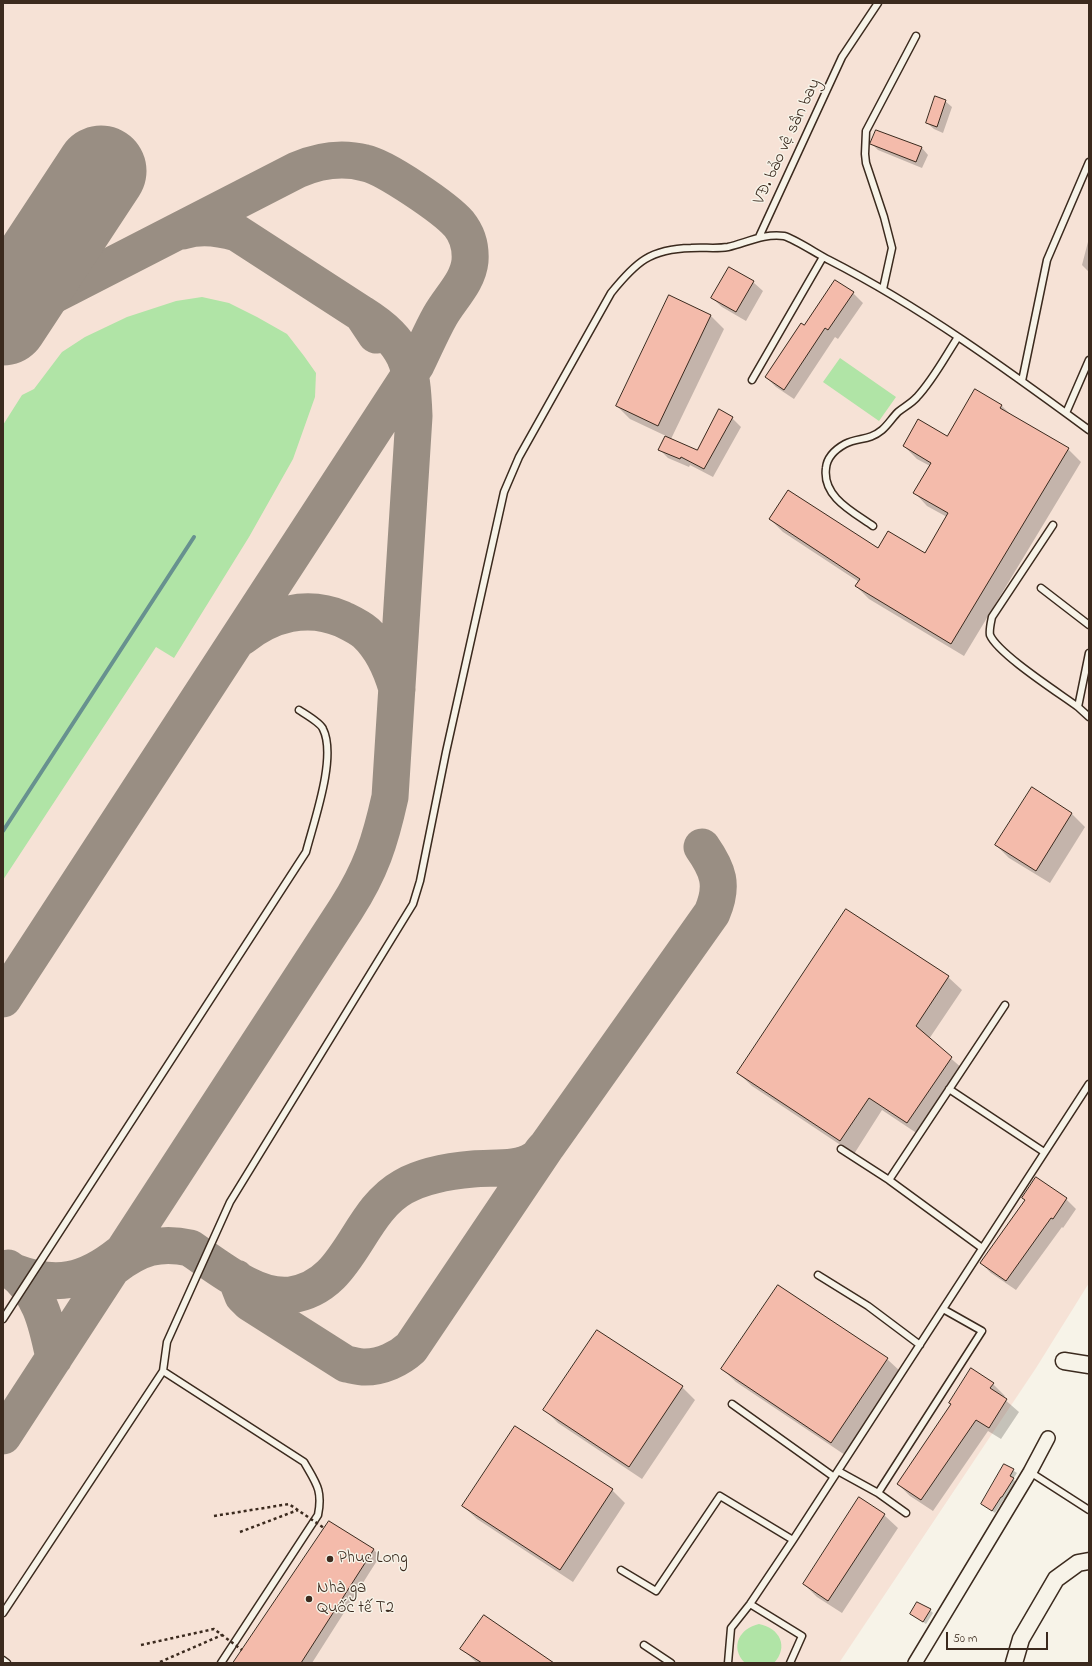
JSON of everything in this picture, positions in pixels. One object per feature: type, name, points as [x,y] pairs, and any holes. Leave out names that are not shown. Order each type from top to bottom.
[{"type":"street","points":[[1064,1361],[1089,1365]]},
{"type":"street","points":[[915,1663],[1030,1472],[1048,1438]]},
{"type":"street","points":[[1014,1663],[1021,1639],[1056,1578],[1078,1563],[1089,1561]]},
{"type":"lane","name":"VĐ. bảo vệ sân bay","points":[[759,237],[842,58],[878,3]]},
{"type":"lane","points":[[883,289],[892,248],[866,163],[866,131],[916,36]]},
{"type":"lane","points":[[1022,381],[1047,260],[1089,162]]},
{"type":"lane","points":[[3,1613],[162,1371],[167,1342],[230,1202],[413,904],[420,881],[448,744],[498,516],[508,481],[519,457],[611,293],[627,274],[637,264],[650,256],[671,249],[727,247],[759,237],[784,236],[867,279],[883,289],[958,337],[1089,430]]},
{"type":"lane","points":[[752,380],[823,257]]},
{"type":"lane","points":[[873,526],[844,505],[829,490],[825,474],[828,458],[847,443],[872,437],[882,430],[899,412],[916,399],[923,391],[958,337]]},
{"type":"lane","points":[[1066,413],[1089,360]]},
{"type":"lane","points":[[1053,525],[992,617],[990,633],[994,642],[1007,656],[1078,707],[1089,717]]},
{"type":"lane","points":[[1041,588],[1089,625]]},
{"type":"lane","points":[[1078,707],[1089,653]]},
{"type":"lane","points":[[3,1319],[306,852],[327,767],[328,745],[323,727],[299,710]]},
{"type":"lane","points":[[889,1180],[1005,1005]]},
{"type":"lane","points":[[728,1663],[731,1628],[750,1604],[793,1540],[1089,1084]]},
{"type":"lane","points":[[949,1089],[1044,1152]]},
{"type":"lane","points":[[841,1149],[889,1180],[982,1248]]},
{"type":"lane","points":[[818,1275],[868,1306],[920,1345]]},
{"type":"lane","points":[[878,1493],[982,1331],[943,1309]]},
{"type":"lane","points":[[162,1371],[304,1462],[318,1486],[321,1500],[318,1515],[221,1663]]},
{"type":"lane","points":[[732,1404],[836,1474],[878,1493],[906,1513]]},
{"type":"lane","points":[[1030,1472],[1089,1510]]},
{"type":"lane","points":[[621,1570],[656,1591],[720,1496],[793,1540]]},
{"type":"lane","points":[[750,1604],[802,1636],[790,1663]]},
{"type":"lane","points":[[644,1645],[670,1663]]},
{"type":"lane","points":[[3,1660],[7,1663]]},
{"type":"path","points":[[214,1516],[289,1504],[324,1528]]},
{"type":"path","points":[[240,1532],[298,1510]]},
{"type":"path","points":[[141,1646],[214,1629],[242,1650]]},
{"type":"path","points":[[160,1662],[222,1635]]},
{"type":"shaded area","points":[[3,3],[1089,3],[1089,1283],[1036,1368],[839,1663],[3,1663]]},
{"type":"green space","points":[[202,297],[229,303],[287,334],[316,373],[315,397],[293,459],[249,537],[174,658],[156,647],[3,880],[3,425],[22,395],[34,389],[62,352],[85,337],[127,317],[176,301]]},
{"type":"green space","points":[[840,358],[896,397],[879,421],[823,382]]},
{"type":"green space","points":[[759,1624],[772,1630],[780,1639],[781,1651],[779,1657],[774,1663],[745,1663],[740,1657],[737,1645],[739,1639],[742,1634],[752,1626]]},
{"type":"building","points":[[935,96],[946,100],[937,127],[926,123]]},
{"type":"building","points":[[876,130],[922,147],[916,162],[870,144]]},
{"type":"building","points":[[729,267],[754,281],[736,312],[711,298]]},
{"type":"building","points":[[835,280],[854,292],[828,330],[825,328],[784,390],[765,377],[801,323],[804,325]]},
{"type":"building","points":[[669,295],[711,315],[658,426],[616,406]]},
{"type":"building","points":[[975,389],[1002,405],[1000,408],[1069,448],[951,644],[855,586],[860,579],[769,519],[788,490],[878,548],[888,531],[925,553],[948,513],[913,493],[931,463],[903,446],[918,419],[947,436]]},
{"type":"building","points":[[719,409],[733,417],[704,469],[681,457],[680,459],[658,450],[665,436],[697,450]]},
{"type":"building","points":[[1032,787],[1072,813],[1036,871],[995,845]]},
{"type":"building","points":[[846,909],[949,976],[916,1026],[952,1057],[907,1123],[869,1098],[840,1141],[737,1073]]},
{"type":"building","points":[[1036,1177],[1067,1198],[1006,1281],[980,1263],[1025,1200],[1022,1198]]},
{"type":"building","points":[[778,1285],[888,1358],[831,1443],[721,1369]]},
{"type":"building","points":[[597,1330],[683,1386],[629,1467],[543,1410]]},
{"type":"building","points":[[971,1368],[994,1383],[990,1388],[1007,1399],[989,1428],[976,1420],[921,1500],[897,1484],[951,1404],[949,1403]]},
{"type":"building","points":[[515,1426],[613,1489],[560,1570],[462,1506]]},
{"type":"building","points":[[1004,1464],[1014,1469],[1010,1476],[1014,1478],[992,1511],[981,1504]]},
{"type":"building","points":[[859,1497],[885,1514],[828,1601],[803,1584]]},
{"type":"building","name":"Nhà ga Quốc tế T2","points":[[329,1521],[374,1549],[301,1663],[233,1663]]},
{"type":"building","points":[[917,1602],[931,1609],[923,1622],[910,1614]]},
{"type":"building","points":[[484,1615],[554,1663],[482,1663],[460,1649]]},
{"type":"waterway","points":[[3,831],[194,537]]},
{"type":"taxiway","points":[[3,321],[297,170],[322,162],[339,160],[356,161],[374,166],[386,172],[414,189],[452,217],[462,228],[469,246],[470,261],[466,276],[440,316],[416,365],[3,999]]},
{"type":"taxiway","points":[[183,231],[197,228],[210,228],[237,233],[362,314],[376,335]]},
{"type":"taxiway","points":[[3,1436],[355,895],[374,855],[390,797],[414,416],[412,383],[409,369],[404,357],[398,346],[389,335],[362,314]]},
{"type":"taxiway","points":[[242,637],[265,622],[290,614],[316,612],[342,619],[366,633],[377,645],[392,674],[397,689]]},
{"type":"taxiway","points":[[236,1278],[243,1296],[250,1303],[346,1364],[363,1367],[378,1366],[396,1359],[411,1348],[547,1146],[712,913],[718,894],[718,878],[708,855],[702,847]]},
{"type":"taxiway","points":[[114,1267],[132,1255],[150,1248],[169,1245],[179,1246],[190,1248],[237,1280],[251,1287],[277,1295],[290,1295],[310,1289],[327,1279],[340,1264],[374,1214],[387,1199],[403,1187],[419,1179],[446,1172],[505,1168],[521,1165],[536,1158],[545,1148]]},
{"type":"taxiway","points":[[14,1272],[43,1280],[70,1280],[95,1271],[120,1254]]},
{"type":"taxiway","points":[[8,1268],[28,1286],[35,1297],[45,1320],[54,1358]]},
{"type":"runway","points":[[3,320],[101,171]]},
{"type":"place","name":"Phuc Long","points":[[330,1559]]},
{"type":"place","name":"Nhà ga Quốc tế T2","points":[[309,1599]]}]
